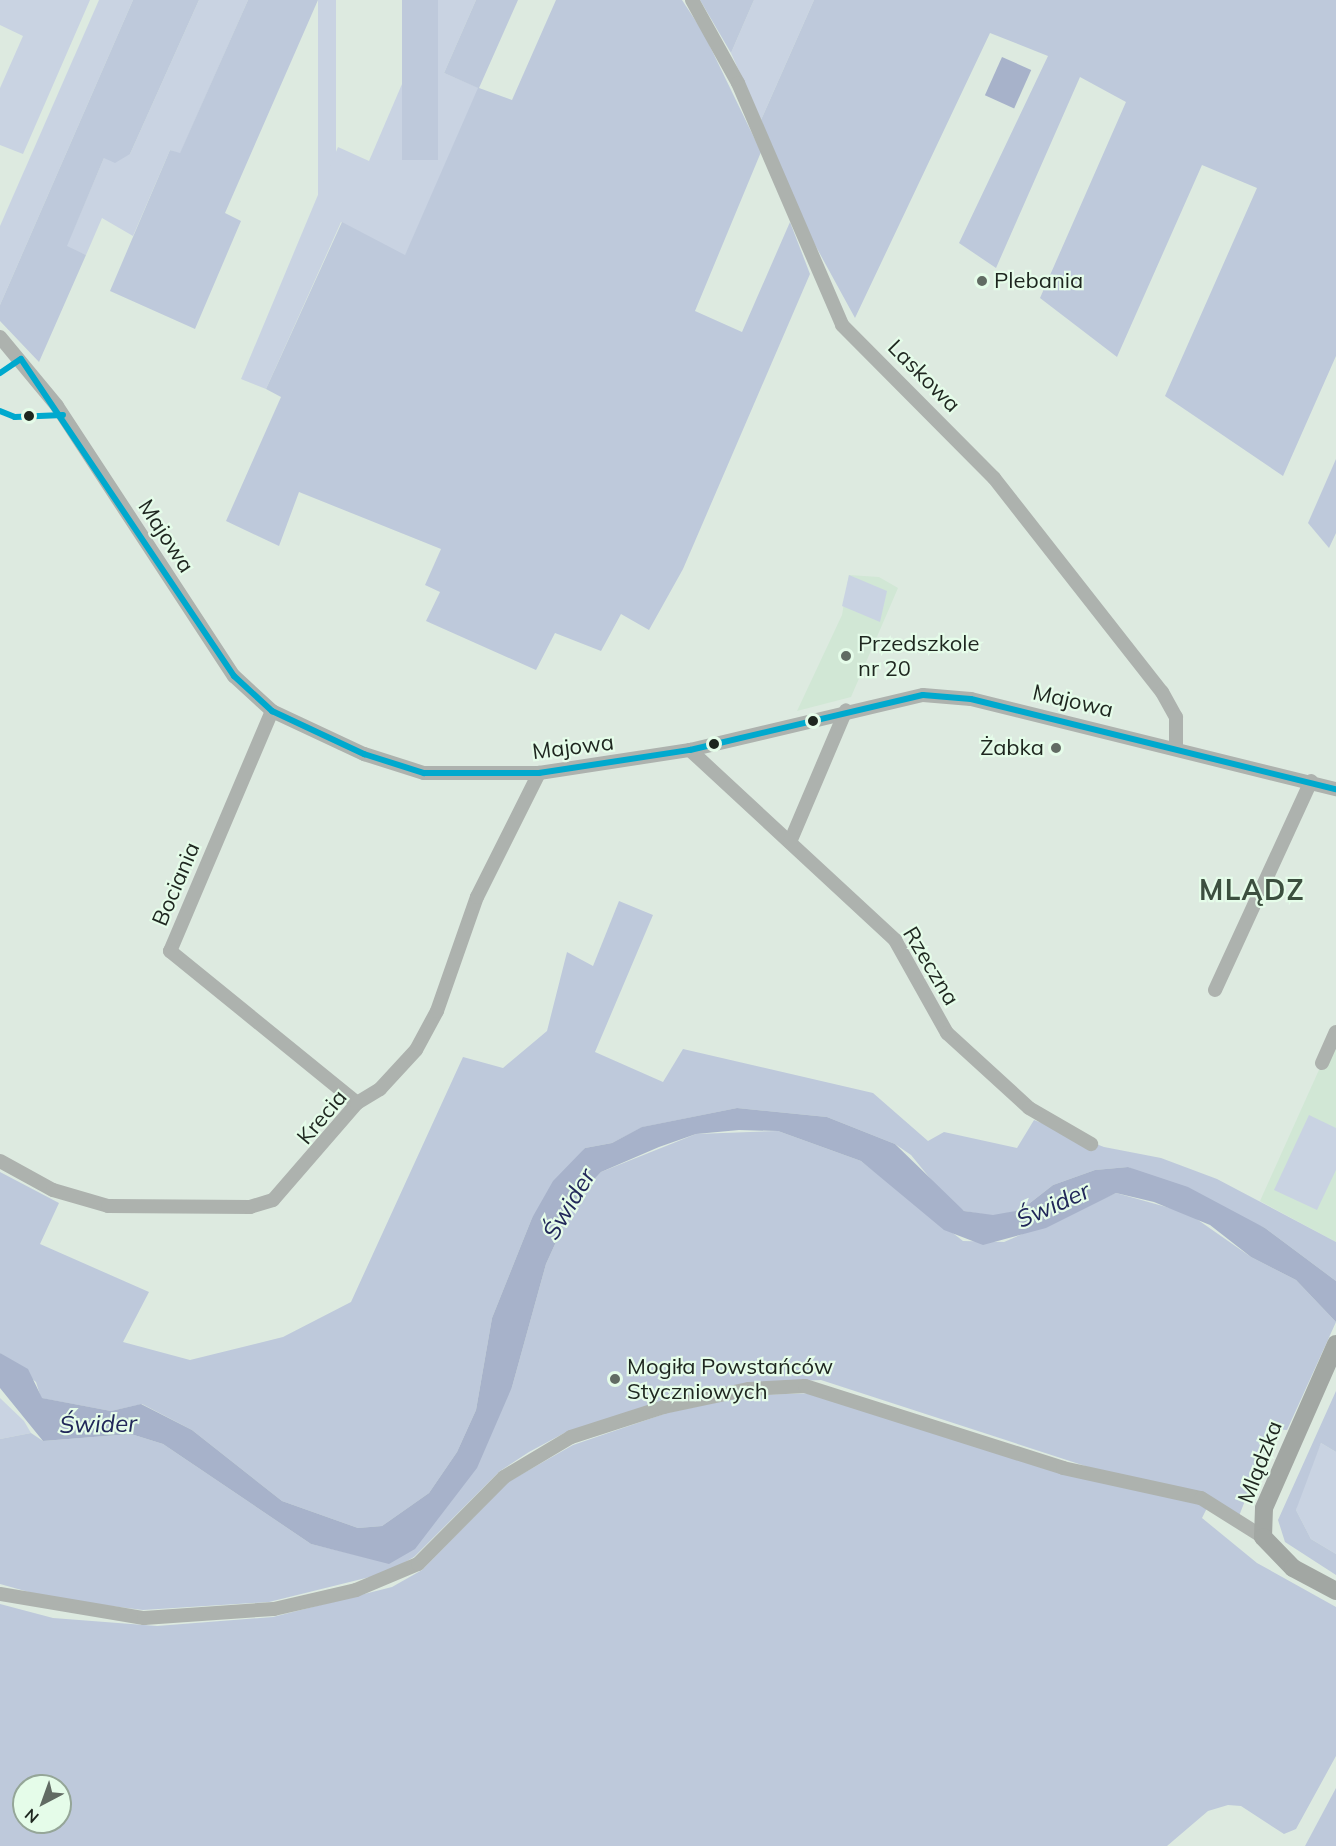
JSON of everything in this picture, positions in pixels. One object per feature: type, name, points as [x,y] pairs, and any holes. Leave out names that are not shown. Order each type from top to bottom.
[{"type":"street","name":"Laskowa","points":[[692,0],[738,83],[842,326],[994,478],[1162,692],[1176,717],[1176,747]]},
{"type":"street","name":"Majowa","points":[[0,338],[57,406],[234,676],[272,711],[364,754],[424,773],[539,773],[690,750],[846,710],[923,695],[971,699],[1176,747],[1336,789]]},
{"type":"street","points":[[790,842],[846,710]]},
{"type":"street","name":"Bociania","points":[[272,711],[170,951],[357,1103]]},
{"type":"street","name":"Rzeczna","points":[[690,750],[895,940],[947,1033],[1029,1108],[1091,1144]]},
{"type":"street","name":"Krecia","points":[[0,1161],[53,1190],[108,1206],[250,1207],[273,1200],[292,1185],[357,1103],[381,1089],[416,1050],[436,1011],[477,897],[539,773]]},
{"type":"street","points":[[1215,990],[1311,781]]},
{"type":"street","points":[[1323,1063],[1336,1032]]},
{"type":"street","name":"Mlądzka","points":[[1336,1344],[1264,1508],[1263,1537],[1293,1568],[1336,1591]]},
{"type":"street","points":[[0,1594],[144,1618],[273,1609],[356,1590],[418,1564],[504,1477],[571,1437],[664,1407],[749,1389],[805,1386],[1063,1468],[1201,1498],[1263,1537]]},
{"type":"shaded area","points":[[0,0],[90,0],[23,154],[0,145],[0,88],[23,36],[0,25]]},
{"type":"shaded area","points":[[99,0],[133,0],[0,305],[0,226]]},
{"type":"shaded area","points":[[133,0],[199,0],[130,154],[115,163],[104,158],[67,246],[86,255],[39,362],[0,321],[0,305]]},
{"type":"shaded area","points":[[199,0],[248,0],[180,154],[170,150],[133,236],[102,218],[86,255],[66,247],[104,158],[130,154]]},
{"type":"shaded area","points":[[248,0],[318,0],[225,213],[241,221],[195,329],[110,291],[170,150],[180,153]]},
{"type":"shaded area","points":[[318,0],[336,0],[336,232],[318,232]]},
{"type":"shaded area","points":[[402,0],[438,0],[438,160],[402,160]]},
{"type":"shaded area","points":[[438,0],[476,0],[444,73],[479,88],[405,256],[341,222],[266,389],[241,379],[338,147],[369,161]]},
{"type":"shaded area","points":[[476,0],[518,0],[479,88],[512,100],[556,0],[682,0],[703,32],[761,152],[695,311],[742,332],[790,222],[810,274],[683,569],[649,630],[621,614],[601,651],[555,633],[536,670],[426,621],[440,592],[425,585],[441,549],[299,492],[279,546],[226,521],[281,397],[266,389],[342,222],[405,255],[478,88],[444,73]]},
{"type":"shaded area","points":[[700,0],[754,0],[731,53]]},
{"type":"shaded area","points":[[754,0],[814,0],[761,120],[731,53]]},
{"type":"shaded area","points":[[814,0],[1336,0],[1336,356],[1283,476],[1165,396],[1257,188],[1202,165],[1117,357],[1040,298],[1126,102],[1080,77],[996,268],[959,243],[1048,56],[990,33],[855,318],[808,232],[761,120]]},
{"type":"shaded area","points":[[1336,459],[1336,533],[1329,548],[1308,523]]},
{"type":"shaded area","name":"Przedszkole nr 20","points":[[849,575],[879,577],[898,588],[851,697],[797,711],[842,615]]},
{"type":"shaded area","points":[[849,575],[887,591],[880,622],[842,606]]},
{"type":"shaded area","points":[[619,901],[653,915],[595,1052],[663,1082],[683,1049],[873,1093],[928,1141],[944,1132],[1017,1148],[1034,1120],[1104,1147],[1161,1158],[1217,1179],[1336,1242],[1336,1281],[1265,1228],[1128,1167],[1095,1170],[1053,1185],[1021,1210],[993,1216],[964,1211],[947,1199],[911,1155],[895,1144],[827,1117],[737,1108],[643,1127],[612,1143],[585,1148],[532,1218],[492,1318],[476,1410],[457,1452],[429,1493],[382,1526],[358,1528],[282,1501],[192,1430],[142,1404],[111,1411],[41,1398],[36,1382],[0,1353],[0,1172],[59,1203],[40,1244],[149,1292],[123,1342],[190,1360],[283,1337],[351,1302],[463,1057],[503,1068],[547,1031],[567,952],[593,966]]},
{"type":"shaded area","points":[[1336,1032],[1336,1242],[1260,1201]]},
{"type":"shaded area","points":[[1309,1115],[1336,1128],[1336,1170],[1317,1210],[1274,1190]]},
{"type":"shaded area","points":[[778,1131],[861,1161],[963,1241],[1004,1242],[1116,1193],[1188,1213],[1251,1257],[1296,1280],[1336,1322],[1287,1430],[1273,1429],[1239,1516],[821,1380],[747,1383],[568,1431],[500,1471],[414,1557],[386,1573],[269,1602],[143,1610],[54,1599],[0,1584],[0,1439],[31,1433],[43,1441],[131,1434],[163,1444],[311,1544],[389,1563],[512,1387],[546,1264],[575,1200],[601,1172],[696,1134]]},
{"type":"shaded area","points":[[1336,1391],[1336,1452],[1321,1443],[1296,1510],[1311,1539],[1336,1554],[1336,1575],[1285,1542],[1278,1520]]},
{"type":"shaded area","points":[[819,1393],[1201,1504],[1207,1508],[1202,1518],[1257,1563],[1336,1607],[1336,1756],[1296,1829],[1284,1834],[1241,1806],[1228,1805],[1208,1811],[1167,1846],[0,1846],[0,1604],[53,1618],[157,1626],[273,1617],[392,1587],[422,1570],[508,1482],[573,1445],[667,1413],[749,1395]]},
{"type":"shaded area","points":[[0,1398],[24,1421],[31,1433],[0,1439]]},
{"type":"shaded area","points":[[1321,1443],[1336,1452],[1336,1554],[1311,1539],[1296,1510],[1300,1489]]},
{"type":"shaded area","points":[[1336,1788],[1336,1846],[1305,1846]]},
{"type":"water","points":[[1002,57],[1031,70],[1014,108],[985,95]]},
{"type":"water","name":"Świder","points":[[737,1108],[827,1117],[895,1144],[964,1211],[993,1215],[1021,1210],[1053,1185],[1095,1170],[1128,1167],[1188,1187],[1265,1228],[1336,1281],[1336,1322],[1296,1280],[1251,1257],[1210,1225],[1154,1202],[1116,1193],[1046,1228],[983,1245],[944,1230],[861,1161],[778,1131],[739,1130],[696,1134],[659,1147],[601,1172],[575,1200],[546,1264],[512,1387],[477,1468],[415,1549],[389,1564],[311,1544],[163,1444],[131,1434],[43,1441],[0,1388],[0,1353],[28,1369],[42,1398],[111,1411],[141,1404],[192,1430],[282,1501],[358,1528],[382,1526],[429,1493],[457,1452],[476,1410],[492,1318],[532,1218],[553,1181],[585,1148],[612,1143],[642,1127]]},
{"type":"transit line","points":[[0,373],[21,359],[234,676],[272,711],[364,754],[424,773],[539,773],[690,750],[923,695],[971,699],[1336,789]]},
{"type":"transit line","points":[[0,411],[15,417],[63,415]]},
{"type":"place","name":"Plebania","points":[[982,281]]},
{"type":"place","name":"Przedszkole nr 20","points":[[846,656]]},
{"type":"place","name":"Żabka","points":[[1056,748]]},
{"type":"place","name":"Mogiła Powstańców Styczniowych","points":[[615,1379]]},
{"type":"district","name":"MLĄDZ","points":[[1252,890]]}]
